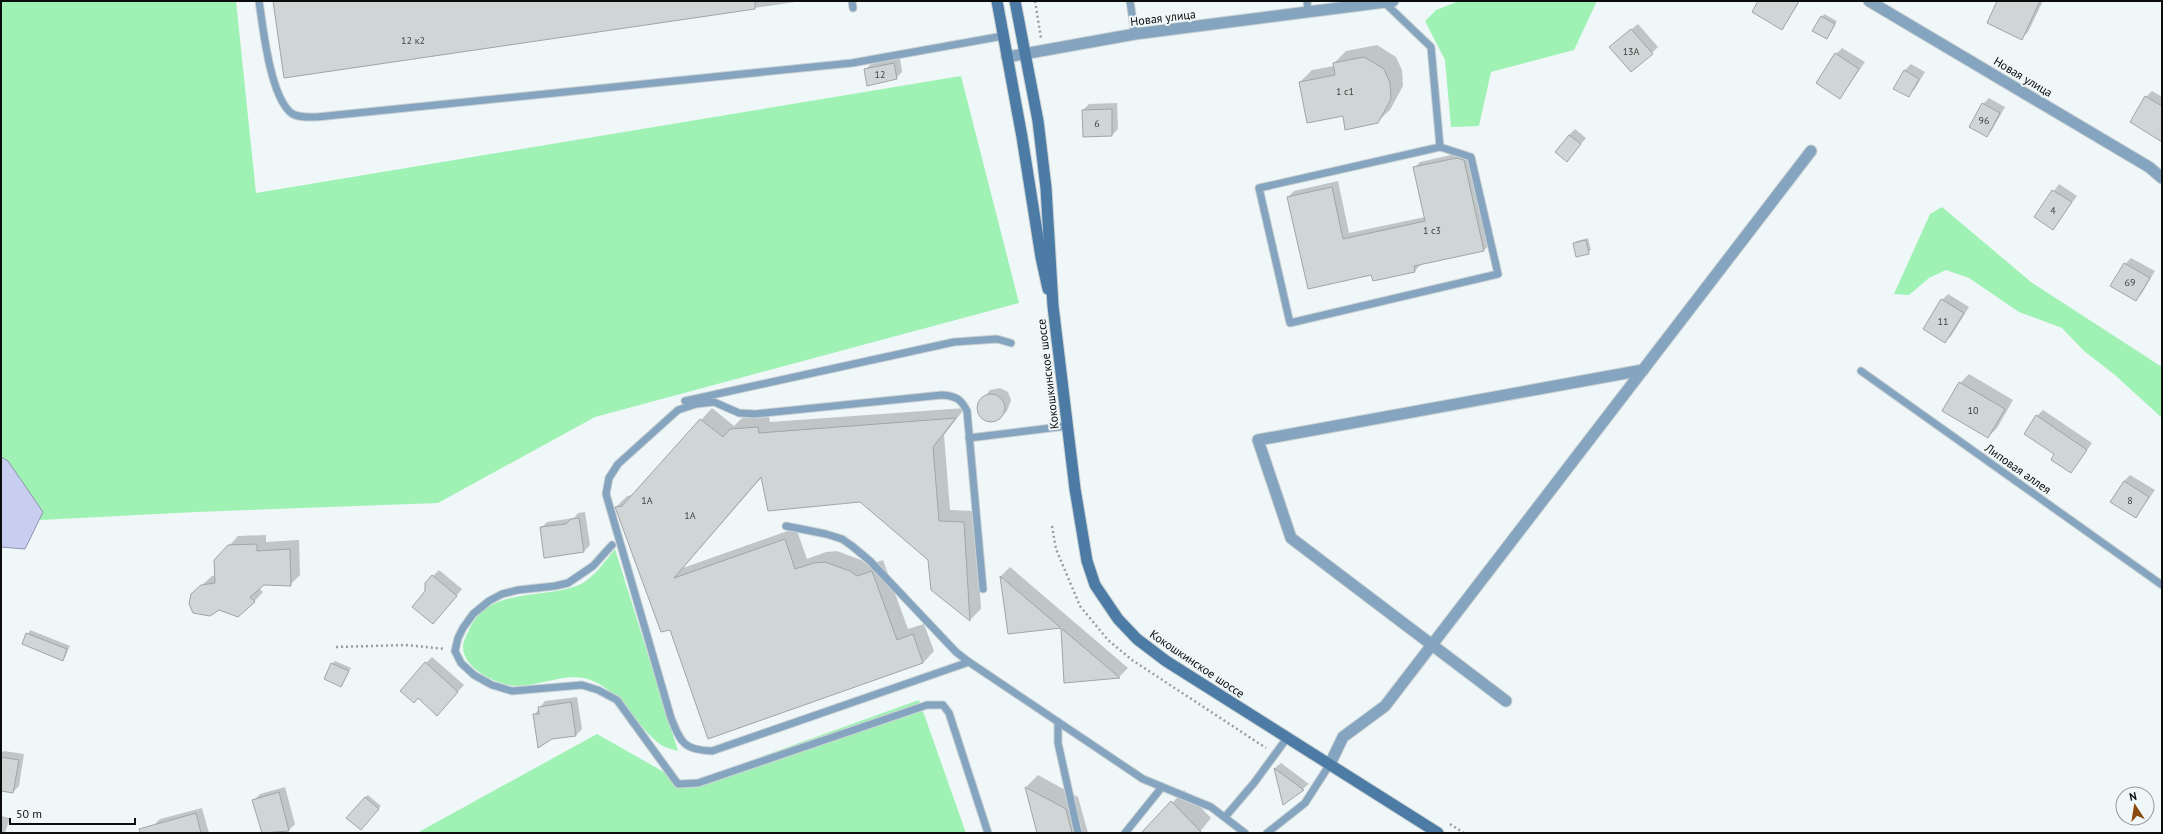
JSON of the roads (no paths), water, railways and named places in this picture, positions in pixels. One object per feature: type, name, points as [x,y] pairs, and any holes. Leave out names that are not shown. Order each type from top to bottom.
[{"type":"main road","points":[[997,1],[1022,137],[1040,257],[1053,306]]},
{"type":"main road","points":[[1016,1],[1038,121],[1046,188],[1052,265],[1053,306]]},
{"type":"main road","name":"Кокошкинское шоссе","points":[[1053,306],[1067,426],[1087,561],[1095,585],[1110,610],[1137,639],[1166,661],[1438,833]]},
{"type":"street","name":"Новая улица","points":[[1869,1],[2123,151],[2149,167],[2162,178]]},
{"type":"street","name":"Новая улица","points":[[1007,57],[1135,34],[1368,3],[1389,2]]},
{"type":"street","points":[[1330,764],[1343,737],[1385,706],[1811,151]]},
{"type":"street","points":[[1506,701],[1431,646],[1362,591],[1291,538],[1258,440],[1643,370]]},
{"type":"lane","points":[[259,1],[268,64],[282,99],[290,113],[302,116],[317,117],[852,64],[1003,36]]},
{"type":"lane","points":[[1130,1],[1135,34]]},
{"type":"lane","points":[[1307,1],[1308,12]]},
{"type":"lane","points":[[1389,2],[1431,47],[1440,147]]},
{"type":"lane","points":[[1440,147],[1471,157],[1498,274],[1290,323],[1259,188],[1440,147]]},
{"type":"lane","points":[[685,401],[954,342],[997,339],[1011,343]]},
{"type":"lane","name":"Липовая аллея","points":[[1861,371],[2162,585]]},
{"type":"lane","points":[[969,662],[712,751],[698,750],[686,746],[677,734],[671,718],[606,494],[609,478],[618,464],[678,410],[696,404],[714,402],[739,413],[755,414],[942,395],[955,396],[962,400],[967,411],[983,588]]},
{"type":"lane","points":[[970,438],[1067,426]]},
{"type":"lane","points":[[786,526],[826,534],[842,539],[870,560],[956,652],[969,662],[1143,779],[1211,807],[1245,833]]},
{"type":"lane","points":[[612,545],[593,566],[568,583],[518,590],[502,594],[489,601],[473,614],[458,638],[455,651],[461,663],[474,675],[492,685],[505,689],[524,691],[582,685],[598,690],[617,700],[678,784],[698,783],[927,705],[943,705],[949,713],[988,833]]},
{"type":"lane","points":[[1058,722],[1058,743],[1078,833]]},
{"type":"lane","points":[[1225,817],[1254,783],[1287,738]]},
{"type":"lane","points":[[1267,833],[1305,803],[1330,764]]},
{"type":"lane","points":[[1125,833],[1162,786]]},
{"type":"water","points":[[1,457],[8,461],[43,512],[25,549],[1,547]]}]
